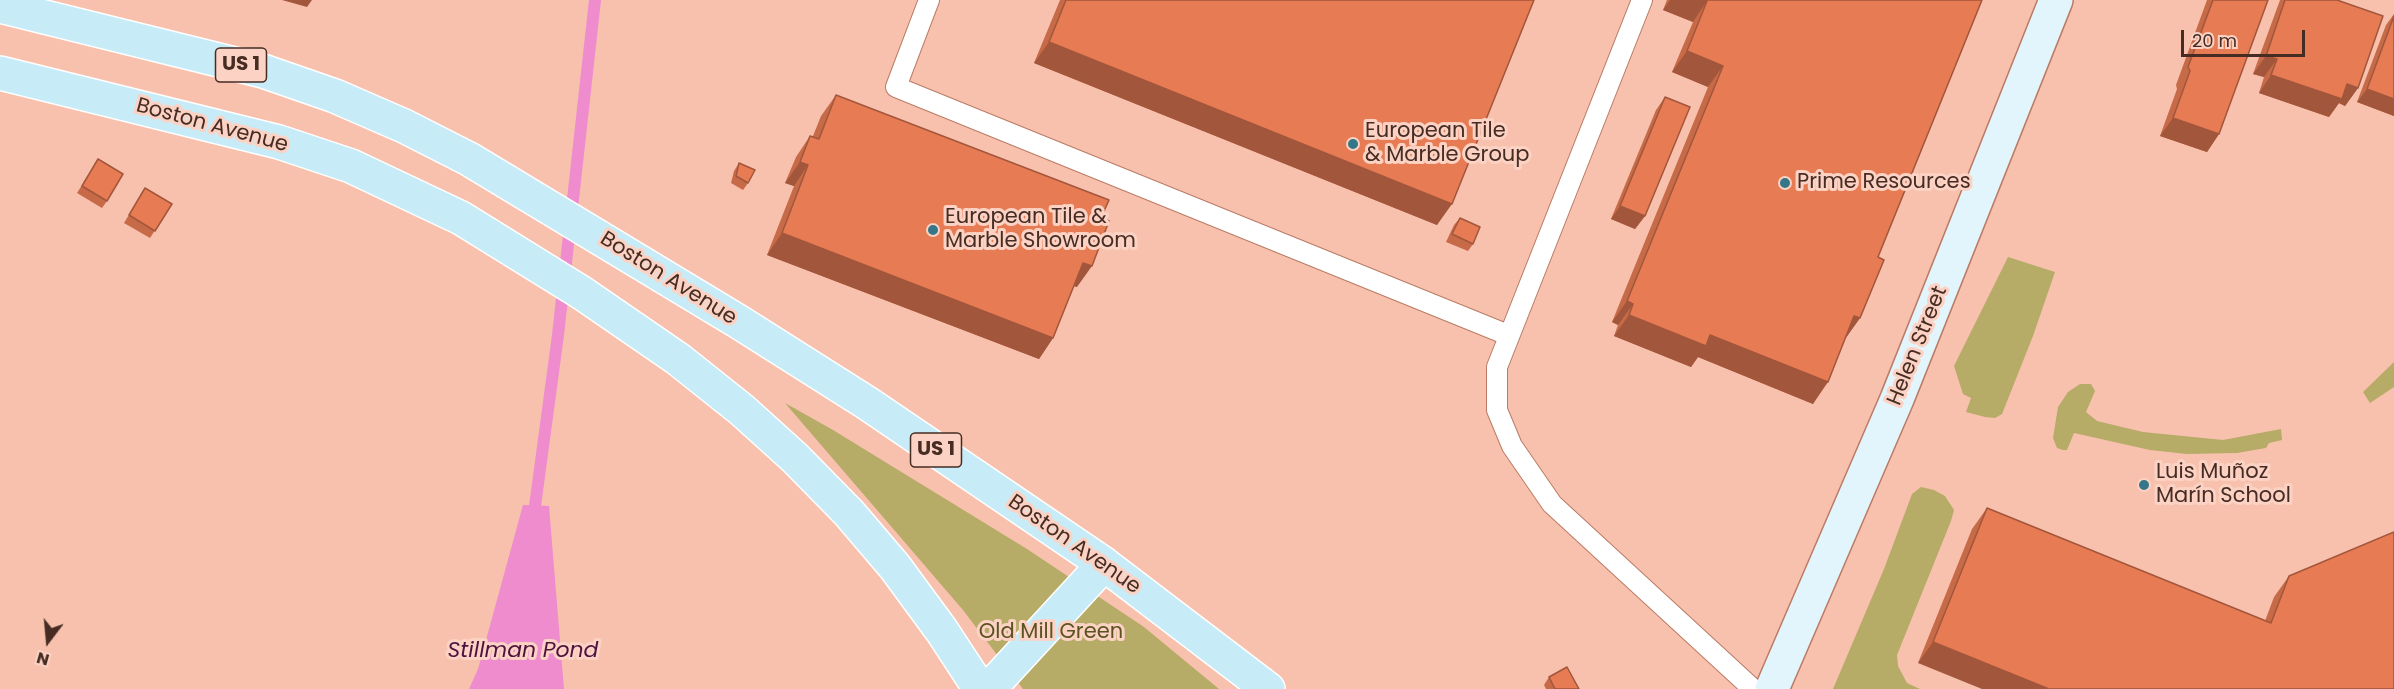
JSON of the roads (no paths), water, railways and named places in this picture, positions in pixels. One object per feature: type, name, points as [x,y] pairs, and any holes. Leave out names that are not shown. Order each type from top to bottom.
[{"type":"main road","name":"Boston Avenue","points":[[0,6],[263,71],[345,100],[405,126],[469,159],[590,231],[867,403],[1104,564],[1268,689]]},
{"type":"main road","name":"Boston Avenue","points":[[0,72],[279,142],[351,166],[461,218],[582,292],[678,359],[742,410],[795,458],[849,513],[895,567],[942,631],[980,689]]},
{"type":"main road","points":[[989,689],[1104,564]]},
{"type":"street","name":"Helen Street","points":[[1772,689],[1897,399],[2056,0]]},
{"type":"lane","points":[[929,0],[896,87],[1509,335]]},
{"type":"lane","points":[[1642,0],[1497,367],[1497,410],[1512,446],[1552,504],[1753,689]]},
{"type":"water","name":"Stillman Pond","points":[[523,505],[549,506],[564,689],[469,689],[478,669]]},
{"type":"waterway","points":[[533,521],[558,335],[595,0]]},
{"type":"place","name":"European Tile & Marble Group","points":[[1353,144]]},
{"type":"place","name":"Prime Resources","points":[[1785,183]]},
{"type":"place","name":"European Tile & Marble Showroom","points":[[933,230]]},
{"type":"place","name":"Luis Muñoz Marín School","points":[[2144,485]]},
{"type":"park label","name":"Old Mill Green","points":[[1051,633]]}]
